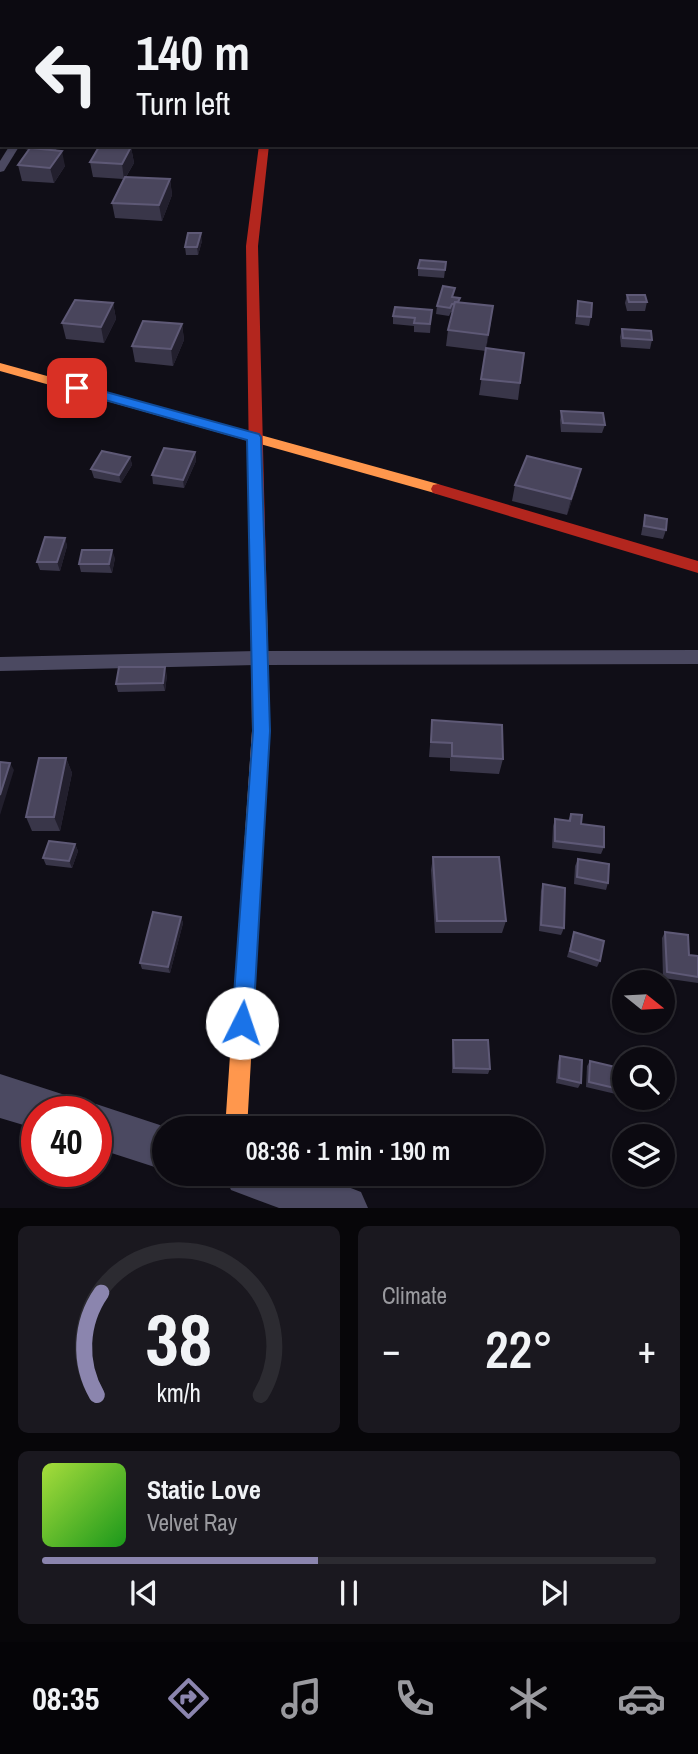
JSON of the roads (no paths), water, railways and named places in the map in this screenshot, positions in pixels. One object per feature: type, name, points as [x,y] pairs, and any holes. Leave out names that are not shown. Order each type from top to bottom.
[{"type":"street","points":[[237,1116],[261,731],[254,437],[253,246],[264,147]]},
{"type":"street","points":[[0,367],[489,503],[698,567]]},
{"type":"street","points":[[0,1096],[21,1102]]},
{"type":"street","points":[[112,1131],[152,1144]]},
{"type":"street","points":[[282,1186],[345,1208]]},
{"type":"lane","points":[[0,169],[14,147]]},
{"type":"lane","points":[[0,664],[259,657],[698,657]]}]
